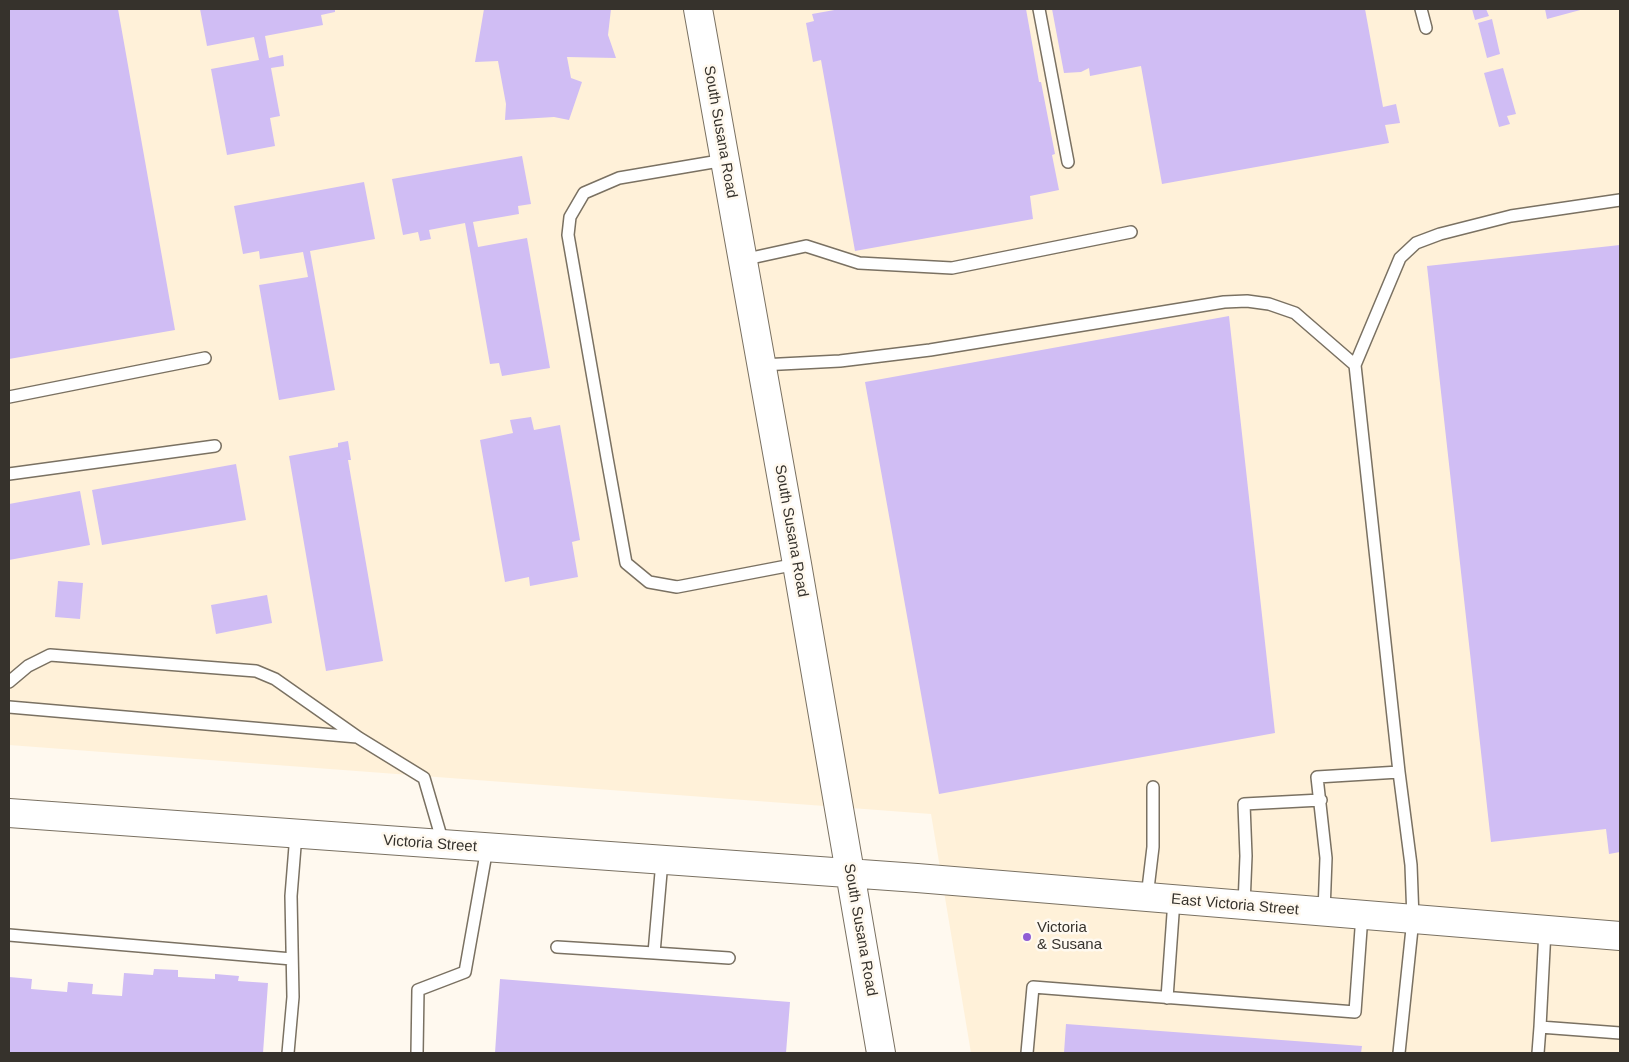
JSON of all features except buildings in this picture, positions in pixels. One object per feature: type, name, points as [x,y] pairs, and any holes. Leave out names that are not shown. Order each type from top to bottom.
[{"type":"street","name":"South Susana Road","points":[[698,9],[797,564],[881,1053]]},
{"type":"street","name":"Victoria Street","points":[[9,813],[850,874]]},
{"type":"street","name":"East Victoria Street","points":[[850,874],[1620,936]]},
{"type":"lane","points":[[1039,9],[1068,162]]},
{"type":"lane","points":[[1422,9],[1426,28]]},
{"type":"lane","points":[[725,160],[619,178],[584,193],[570,217],[568,235],[626,563],[649,582],[677,587],[797,564]]},
{"type":"lane","points":[[1400,1053],[1413,919],[1411,865],[1399,772],[1355,365],[1400,258],[1416,243],[1440,234],[1512,216],[1620,200]]},
{"type":"lane","points":[[742,260],[806,246],[859,263],[952,268],[1131,232]]},
{"type":"lane","points":[[761,365],[840,361],[930,350],[1224,302],[1247,301],[1269,304],[1295,313],[1355,365]]},
{"type":"lane","points":[[9,397],[205,358]]},
{"type":"lane","points":[[9,474],[215,446]]},
{"type":"lane","points":[[9,682],[28,666],[50,655],[256,671],[275,679],[359,738],[424,778],[444,845]]},
{"type":"lane","points":[[9,707],[359,738]]},
{"type":"lane","points":[[1324,912],[1326,858],[1317,777],[1399,772]]},
{"type":"lane","points":[[1147,897],[1153,847],[1153,786]]},
{"type":"lane","points":[[1244,905],[1246,856],[1244,804],[1321,800]]},
{"type":"lane","points":[[288,1053],[292,997],[291,896],[296,834]]},
{"type":"lane","points":[[417,1053],[418,990],[465,972],[487,848]]},
{"type":"lane","points":[[654,953],[662,861]]},
{"type":"lane","points":[[1167,998],[1174,900]]},
{"type":"lane","points":[[1027,1053],[1033,987],[1355,1012],[1362,915]]},
{"type":"lane","points":[[1538,1053],[1545,930]]},
{"type":"lane","points":[[9,935],[292,959]]},
{"type":"lane","points":[[557,946],[729,958]]},
{"type":"lane","points":[[1540,1027],[1620,1033]]},
{"type":"shaded area","points":[[9,9],[1620,9],[1620,1053],[971,1053],[931,814],[9,745]]},
{"type":"place","name":"Victoria & Susana","points":[[1027,937]]}]
